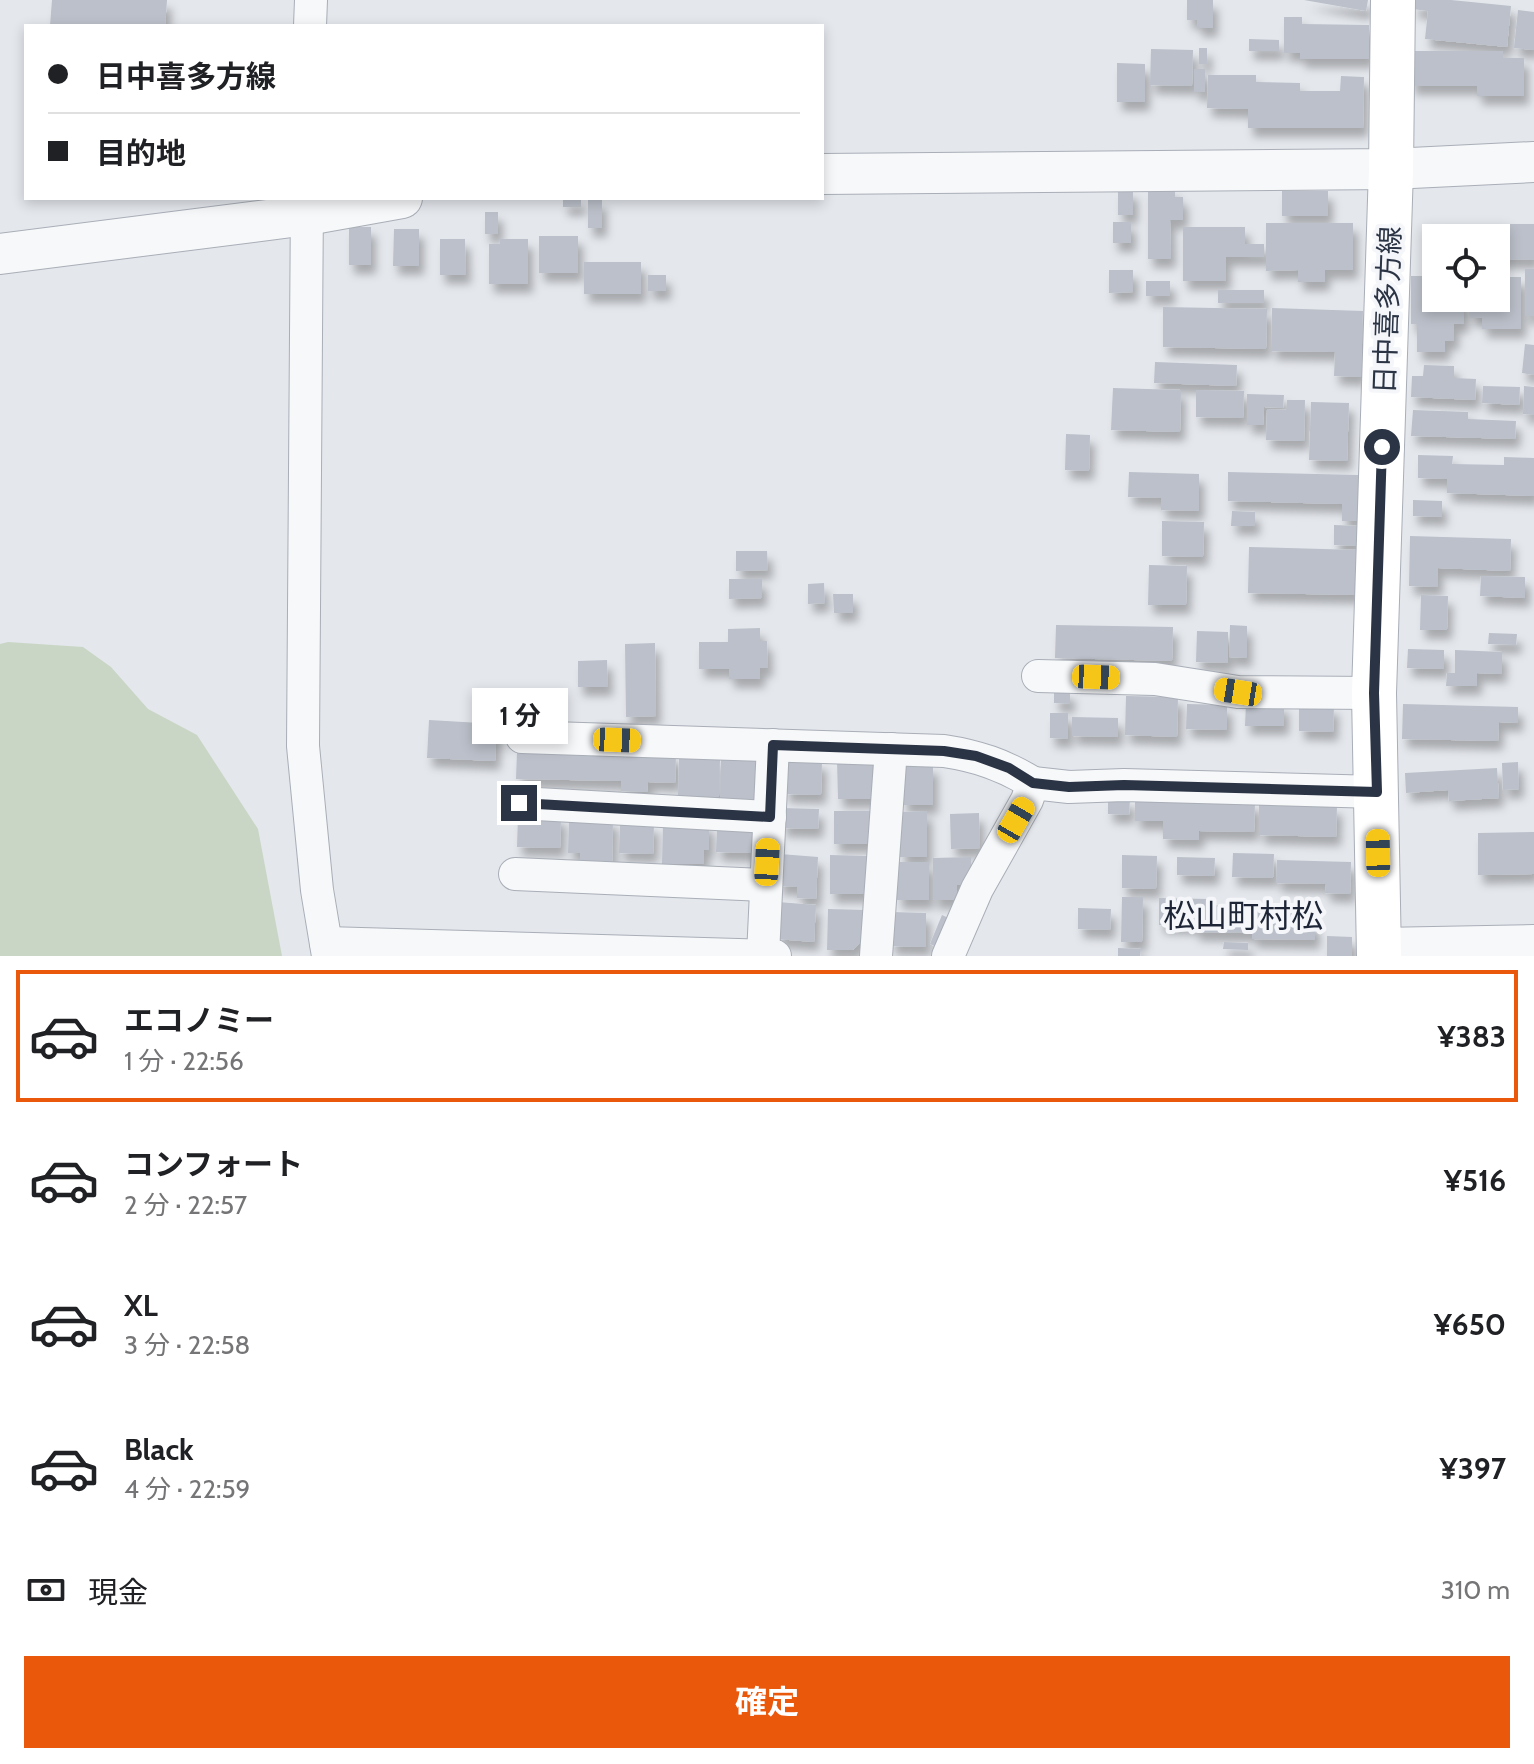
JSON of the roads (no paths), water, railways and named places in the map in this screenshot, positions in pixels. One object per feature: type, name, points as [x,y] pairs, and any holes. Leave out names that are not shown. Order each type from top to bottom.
[{"type":"main road","name":"日中喜多方線","points":[[1380,950],[1374,693],[1391,169],[1393,0]]},
{"type":"street","points":[[310,24],[311,0]]},
{"type":"street","points":[[824,174],[1391,169],[1534,162]]},
{"type":"street","points":[[0,254],[307,207],[381,200]]},
{"type":"street","points":[[307,207],[303,746],[317,890],[327,950],[775,956]]},
{"type":"street","points":[[1038,676],[1155,679],[1238,692],[1374,693]]},
{"type":"street","points":[[522,737],[944,751],[976,756],[1009,768],[1033,783],[1069,787],[1124,785],[1377,792]]},
{"type":"street","points":[[763,955],[773,745]]},
{"type":"street","points":[[876,956],[891,749]]},
{"type":"street","points":[[948,956],[977,889],[1027,800],[1033,783]]},
{"type":"street","points":[[519,803],[770,817]]},
{"type":"street","points":[[515,874],[766,885]]},
{"type":"street","points":[[1380,950],[1534,941]]},
{"type":"district","name":"松山町村松","points":[[1243,916]]}]
